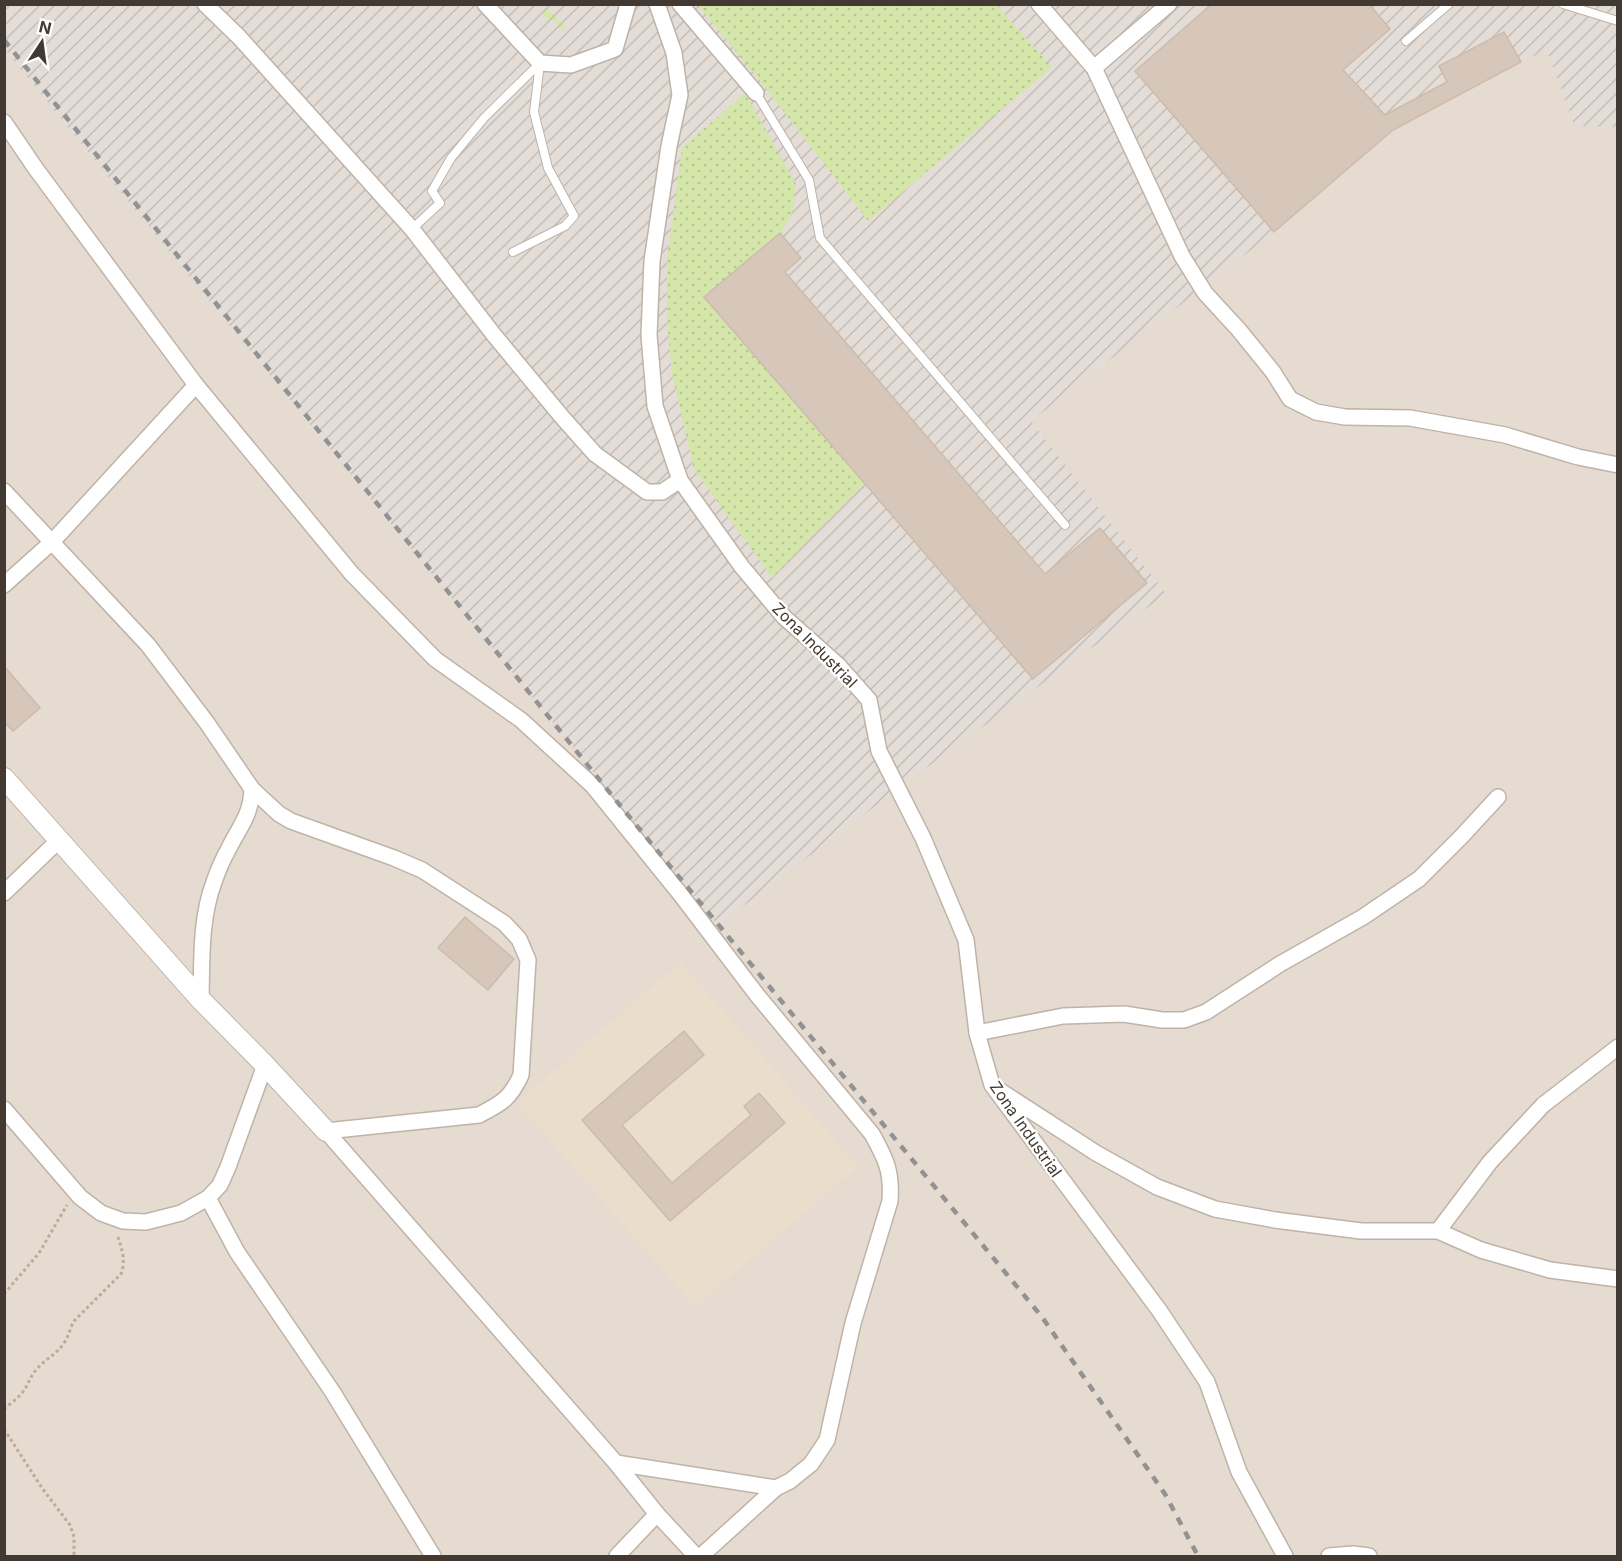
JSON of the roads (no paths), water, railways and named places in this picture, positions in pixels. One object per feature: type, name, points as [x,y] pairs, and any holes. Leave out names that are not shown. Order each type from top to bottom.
[{"type":"street","points":[[205,4],[239,37],[412,229],[494,334],[595,454],[647,492],[662,492],[680,480]]},
{"type":"street","points":[[485,4],[540,63],[571,65],[615,49],[628,4]]},
{"type":"street","name":"Zona Industrial","points":[[657,4],[674,53],[680,95],[669,146],[652,261],[649,335],[655,406],[680,480],[742,567],[784,617],[838,665],[869,700],[879,751],[923,838],[966,940],[977,1033],[992,1085],[1159,1310],[1207,1382],[1239,1472],[1285,1557]]},
{"type":"street","points":[[680,4],[756,93]]},
{"type":"street","points":[[1039,4],[1094,68],[1182,256],[1205,293],[1273,372],[1290,399],[1316,412],[1345,417],[1410,418],[1505,435],[1578,457],[1617,465]]},
{"type":"street","points":[[1094,68],[1169,4]]},
{"type":"street","points":[[4,122],[36,169],[196,385],[352,574],[435,659],[521,720],[593,786],[758,995],[872,1134],[886,1158],[891,1182],[890,1201],[853,1323],[827,1440],[811,1464],[790,1481],[776,1488],[701,1557]]},
{"type":"street","points":[[4,585],[52,542],[196,385]]},
{"type":"street","points":[[4,491],[148,645],[207,723],[252,789],[279,814],[291,821],[422,870],[504,923],[519,939],[528,960],[521,1075],[514,1091],[501,1104],[479,1115],[326,1131]]},
{"type":"street","points":[[4,778],[201,1000],[326,1131],[696,1557]]},
{"type":"street","points":[[201,1000],[202,935],[213,883],[228,849],[247,816],[252,789]]},
{"type":"street","points":[[977,1033],[1063,1016],[1124,1014],[1162,1020],[1184,1020],[1206,1012],[1280,964],[1363,917],[1419,879],[1498,797]]},
{"type":"street","points":[[4,893],[59,840]]},
{"type":"street","points":[[1438,1231],[1490,1162],[1544,1105],[1617,1047]]},
{"type":"street","points":[[4,1109],[80,1197],[100,1213],[123,1221],[146,1222],[180,1213],[208,1198],[220,1185],[265,1065]]},
{"type":"street","points":[[992,1085],[1096,1153],[1157,1187],[1215,1209],[1275,1220],[1361,1231],[1438,1231],[1481,1250],[1550,1270],[1617,1279]]},
{"type":"street","points":[[208,1198],[237,1252],[332,1391],[434,1557]]},
{"type":"street","points":[[615,1463],[776,1488]]},
{"type":"street","points":[[617,1557],[657,1514]]},
{"type":"street","points":[[1329,1557],[1353,1554],[1369,1557]]},
{"type":"lane","points":[[1406,41],[1449,4]]},
{"type":"lane","points":[[1563,4],[1617,21]]},
{"type":"lane","points":[[412,229],[440,203],[432,191],[451,158],[484,118],[540,63]]},
{"type":"lane","points":[[513,252],[565,226],[574,216],[548,168],[534,112],[540,63]]},
{"type":"lane","points":[[756,93],[809,180],[820,238],[1065,525]]},
{"type":"railway","points":[[4,40],[623,809],[1042,1317],[1165,1494],[1198,1556]]}]
